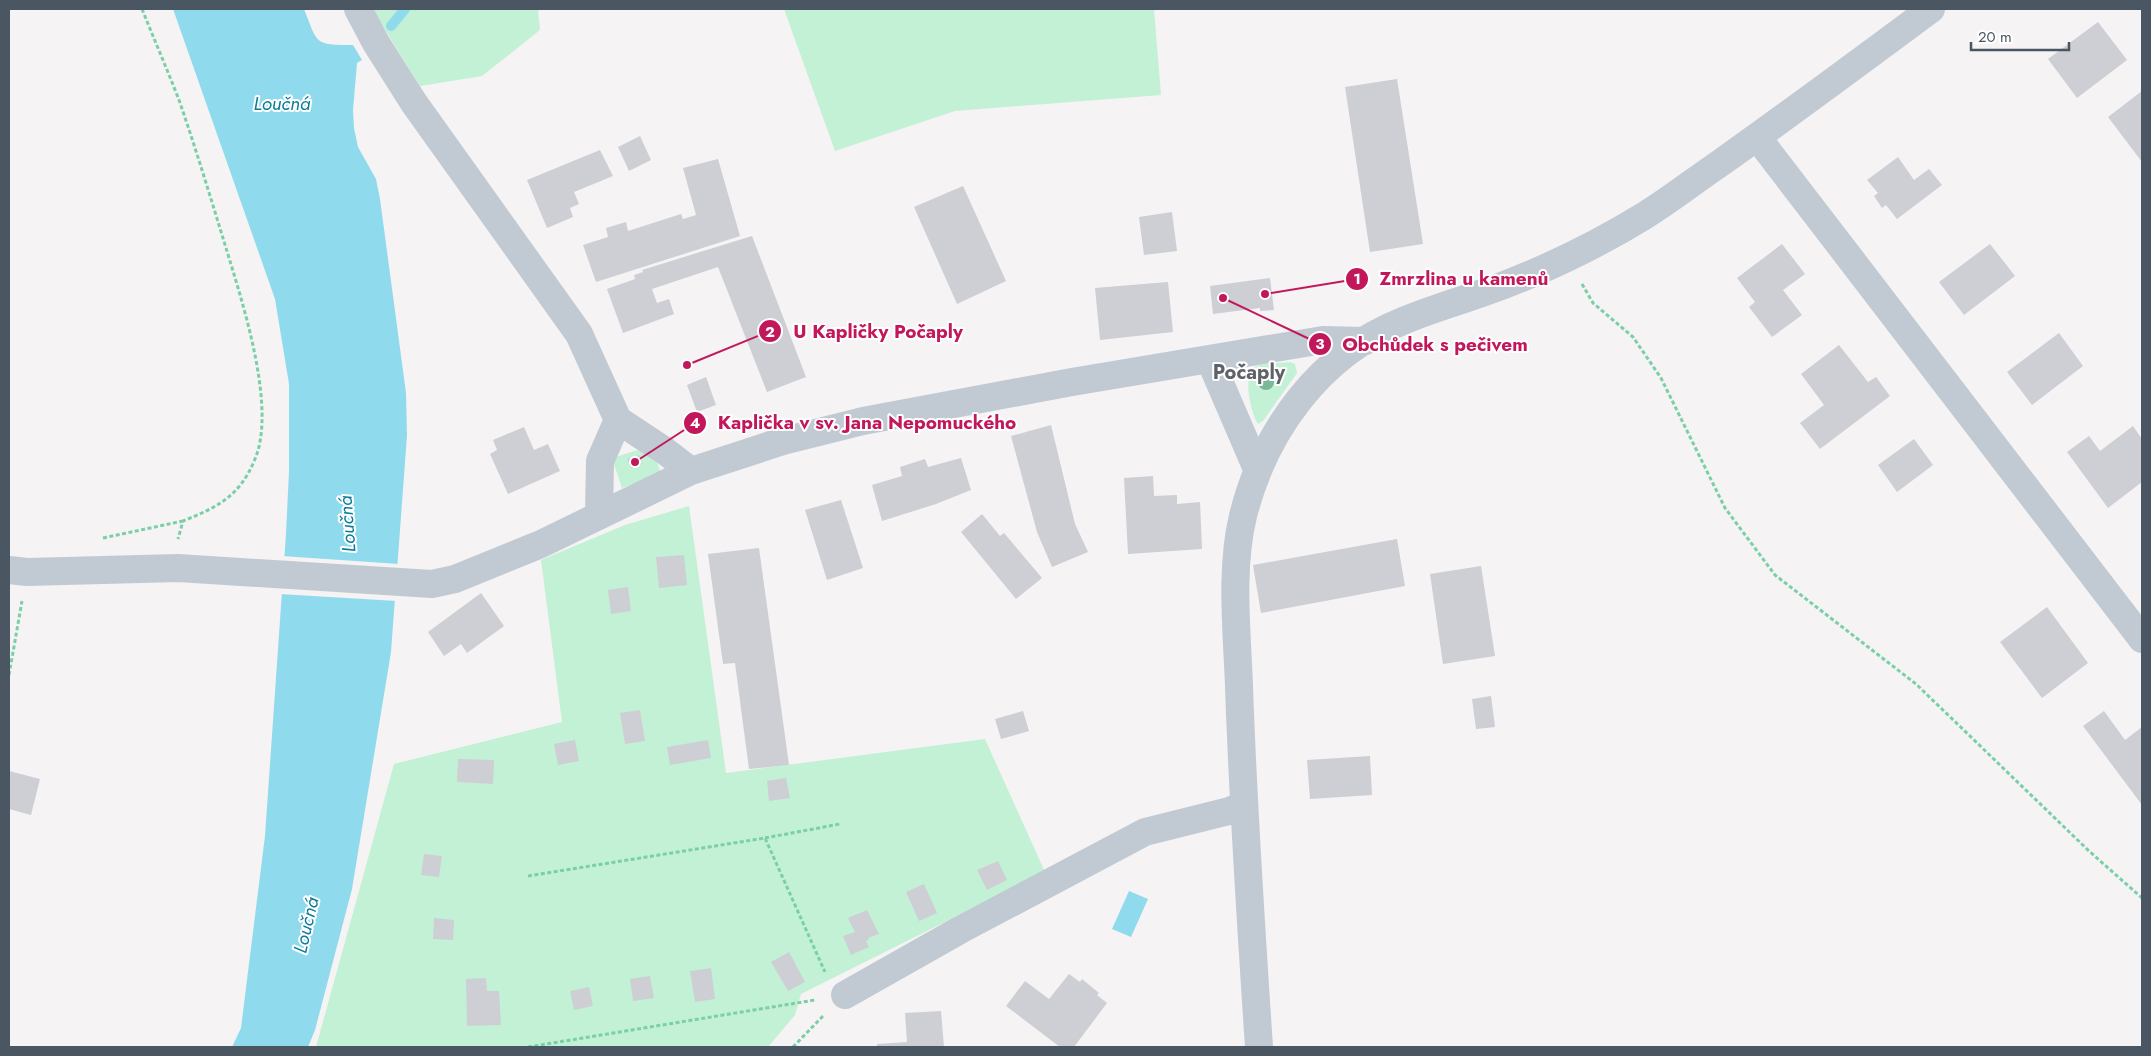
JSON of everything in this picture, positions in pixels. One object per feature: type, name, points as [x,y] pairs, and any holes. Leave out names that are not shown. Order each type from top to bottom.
[{"type":"street","points":[[358,9],[376,43],[410,95],[579,334],[618,420],[665,450],[691,471]]},
{"type":"street","points":[[1259,1047],[1243,805],[1236,575],[1242,519],[1257,469],[1279,425],[1309,387],[1340,358],[1365,341],[1401,321],[1505,285],[1568,257],[1643,217],[1758,137],[1932,9]]},
{"type":"street","points":[[1758,137],[2142,639]]},
{"type":"street","points":[[18,571],[178,568],[432,584],[455,579],[541,544],[691,471],[783,441],[864,421],[1072,382],[1322,340],[1365,341]]},
{"type":"street","points":[[1210,360],[1257,469]]},
{"type":"street","points":[[599,515],[600,461],[618,420]]},
{"type":"street","points":[[845,995],[960,930],[1145,832],[1229,811],[1243,805]]},
{"type":"path","points":[[142,9],[178,99],[212,201],[244,305],[260,380],[262,430],[256,458],[245,479],[233,494],[214,508],[183,521],[176,544],[178,568]]},
{"type":"path","points":[[1568,257],[1593,303],[1633,337],[1661,378],[1725,508],[1775,575],[1916,684],[2089,851],[2142,898]]},
{"type":"path","points":[[9,675],[18,571]]},
{"type":"path","points":[[528,876],[840,824]]},
{"type":"path","points":[[765,838],[829,980],[845,995]]},
{"type":"path","points":[[528,1047],[845,995]]},
{"type":"path","points":[[793,1047],[845,995]]},
{"type":"green space","points":[[372,9],[538,9],[540,30],[482,76],[420,86]]},
{"type":"green space","points":[[784,9],[1154,9],[1161,95],[955,111],[835,151]]},
{"type":"green space","points":[[1291,362],[1295,364],[1297,373],[1263,421],[1258,424],[1249,396],[1250,373],[1256,366]]},
{"type":"green space","points":[[641,449],[655,456],[661,473],[622,488],[612,458]]},
{"type":"green space","points":[[689,506],[726,773],[985,739],[1045,872],[801,994],[795,1015],[768,1047],[316,1047],[394,764],[562,722],[541,560],[625,525]]},
{"type":"water","name":"Loučná","points":[[173,9],[304,9],[315,36],[319,40],[324,43],[353,45],[362,60],[357,63],[353,110],[354,128],[358,147],[376,179],[380,199],[406,393],[407,435],[391,652],[352,889],[315,1030],[308,1047],[232,1047],[241,1028],[265,836],[286,534],[289,471],[289,384],[275,299]]},
{"type":"water","points":[[1129,891],[1148,899],[1131,937],[1112,929]]},
{"type":"pier","points":[[282,556],[399,564],[397,601],[279,594]]},
{"type":"building","points":[[2098,22],[2127,60],[2077,98],[2048,59]]},
{"type":"building","points":[[1397,79],[1423,244],[1370,252],[1345,87]]},
{"type":"building","points":[[2142,91],[2142,162],[2108,117]]},
{"type":"building","points":[[640,136],[651,160],[629,171],[618,147]]},
{"type":"building","points":[[600,150],[613,176],[574,192],[579,204],[570,208],[573,217],[547,228],[527,180]]},
{"type":"building","points":[[1898,157],[1914,180],[1929,169],[1942,185],[1897,219],[1886,205],[1882,208],[1874,196],[1878,193],[1867,180]]},
{"type":"building","points":[[718,159],[740,236],[596,282],[583,245],[608,237],[606,228],[626,222],[628,231],[681,214],[683,219],[696,215],[683,168]]},
{"type":"building","points":[[963,186],[1006,281],[957,304],[914,207]]},
{"type":"building","points":[[1172,212],[1177,251],[1144,255],[1139,217]]},
{"type":"building","points":[[752,236],[806,377],[767,392],[718,267],[652,289],[657,303],[669,299],[674,314],[623,333],[607,289],[635,279],[634,275],[643,272],[642,270]]},
{"type":"building","points":[[1782,244],[1805,274],[1783,290],[1802,315],[1772,337],[1749,307],[1755,302],[1737,278]]},
{"type":"building","points":[[1990,244],[2015,276],[1964,315],[1939,282]]},
{"type":"building","points":[[1270,278],[1274,310],[1260,311],[1260,308],[1213,314],[1210,286]]},
{"type":"building","points":[[1168,282],[1173,332],[1100,340],[1095,288]]},
{"type":"building","points":[[2059,333],[2083,366],[2032,405],[2007,372]]},
{"type":"building","points":[[1839,345],[1868,382],[1876,377],[1890,396],[1820,449],[1800,423],[1824,405],[1801,374]]},
{"type":"building","points":[[706,377],[716,405],[697,412],[687,385]]},
{"type":"building","points":[[1051,425],[1075,524],[1088,552],[1052,567],[1037,532],[1011,436]]},
{"type":"building","points":[[2133,426],[2142,439],[2142,482],[2108,508],[2067,452],[2089,436],[2100,451]]},
{"type":"building","points":[[524,427],[534,450],[548,444],[560,471],[508,494],[490,454],[497,450],[493,440]]},
{"type":"building","points":[[1914,439],[1933,465],[1897,492],[1878,465]]},
{"type":"building","points":[[639,455],[642,464],[631,468],[627,459]]},
{"type":"building","points":[[961,458],[971,490],[936,504],[882,521],[872,485],[902,476],[900,467],[925,459],[928,467]]},
{"type":"building","points":[[1153,476],[1154,496],[1177,495],[1177,504],[1200,502],[1202,549],[1128,554],[1124,478]]},
{"type":"building","points":[[841,500],[863,568],[827,580],[805,510]]},
{"type":"building","points":[[982,514],[1000,536],[1004,533],[1042,578],[1016,599],[961,532]]},
{"type":"building","points":[[1397,539],[1405,586],[1261,613],[1253,565]]},
{"type":"building","points":[[759,548],[789,765],[749,769],[735,663],[723,664],[708,554]]},
{"type":"building","points":[[684,555],[687,585],[659,588],[656,557]]},
{"type":"building","points":[[1481,566],[1495,656],[1443,664],[1430,574]]},
{"type":"building","points":[[628,587],[631,611],[611,614],[608,590]]},
{"type":"building","points":[[481,593],[504,626],[467,653],[461,644],[444,656],[428,632]]},
{"type":"building","points":[[2047,607],[2088,663],[2042,698],[2000,642]]},
{"type":"building","points":[[1491,696],[1495,727],[1476,729],[1472,699]]},
{"type":"building","points":[[640,710],[645,741],[625,744],[620,713]]},
{"type":"building","points":[[1023,711],[1029,731],[1001,739],[995,719]]},
{"type":"building","points":[[2104,711],[2125,740],[2142,727],[2142,805],[2083,726]]},
{"type":"building","points":[[575,740],[579,761],[558,765],[554,744]]},
{"type":"building","points":[[708,740],[711,758],[670,765],[667,747]]},
{"type":"building","points":[[1370,756],[1372,795],[1310,799],[1307,760]]},
{"type":"building","points":[[458,759],[494,760],[493,784],[457,782]]},
{"type":"building","points":[[9,771],[40,779],[31,815],[9,809]]},
{"type":"building","points":[[786,778],[790,798],[769,801],[767,781]]},
{"type":"building","points":[[424,854],[442,856],[439,877],[421,875]]},
{"type":"building","points":[[998,861],[1007,880],[987,890],[977,870]]},
{"type":"building","points":[[924,884],[937,913],[919,921],[906,892]]},
{"type":"building","points":[[867,910],[879,934],[868,938],[869,940],[866,941],[869,947],[851,955],[843,936],[855,932],[848,918]]},
{"type":"building","points":[[434,918],[454,920],[453,940],[433,939]]},
{"type":"building","points":[[789,952],[805,982],[788,991],[771,962]]},
{"type":"building","points":[[711,968],[715,999],[695,1002],[690,971]]},
{"type":"building","points":[[1069,974],[1080,982],[1082,979],[1099,993],[1097,995],[1107,1003],[1074,1047],[1060,1047],[1006,1006],[1025,981],[1049,999]]},
{"type":"building","points":[[650,976],[654,998],[633,1001],[630,979]]},
{"type":"building","points":[[486,978],[487,991],[499,991],[501,1025],[467,1026],[466,979]]},
{"type":"building","points":[[589,987],[593,1006],[574,1010],[570,991]]},
{"type":"building","points":[[941,1011],[944,1047],[877,1047],[877,1044],[907,1042],[905,1013]]},
{"type":"waterway","points":[[391,26],[405,9]]},
{"type":"place","name":"Zmrzlina u kamenů","points":[[1265,294]]},
{"type":"place","name":"Obchůdek s pečivem","points":[[1223,298]]},
{"type":"place","name":"U Kapličky Počaply","points":[[687,365]]},
{"type":"place","name":"Kaplička v sv. Jana Nepomuckého","points":[[635,462]]},
{"type":"district","name":"Počaply","points":[[1249,372]]}]
